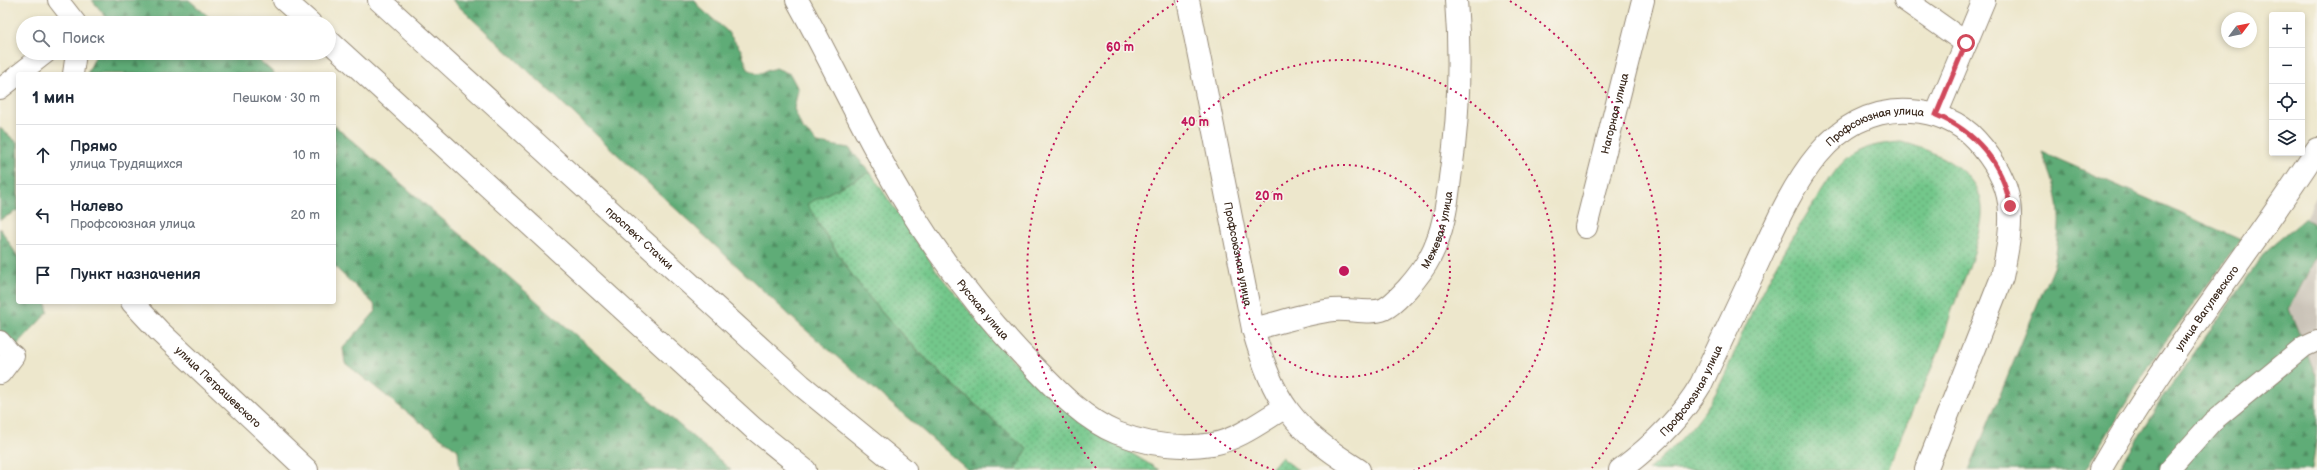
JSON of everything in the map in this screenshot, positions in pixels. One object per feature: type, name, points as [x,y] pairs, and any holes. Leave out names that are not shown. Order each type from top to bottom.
[{"type":"main road","points":[[284,0],[302,16]]},
{"type":"main road","name":"проспект Стачки","points":[[379,0],[801,385],[905,470]]},
{"type":"main road","name":"Русская улица","points":[[797,0],[876,152],[907,205],[941,256],[1002,334],[1051,384],[1082,412],[1116,432],[1150,443],[1189,446],[1215,443],[1238,436],[1284,408]]},
{"type":"main road","name":"Профсоюзная улица","points":[[1188,0],[1253,329],[1269,379],[1284,408],[1308,434],[1359,470]]},
{"type":"main road","name":"Межевая улица","points":[[1253,329],[1332,310],[1352,309],[1369,311],[1384,309],[1397,300],[1414,281],[1430,258],[1439,236],[1446,208],[1454,148],[1460,64],[1456,0]]},
{"type":"main road","name":"Нагорная улица","points":[[1586,227],[1643,0]]},
{"type":"main road","points":[[1905,0],[1966,43]]},
{"type":"main road","points":[[1936,115],[1984,0]]},
{"type":"main road","points":[[336,47],[753,428],[805,470]]},
{"type":"main road","name":"Профсоюзная улица","points":[[1620,470],[1654,442],[1692,398],[1701,384],[1791,193],[1811,163],[1830,141],[1860,120],[1886,111],[1918,111],[1936,115],[1961,128],[1974,137],[1995,164],[2008,193],[2010,222],[2008,245],[2002,277],[1926,470]]},
{"type":"main road","name":"улица Вагулевского","points":[[2100,470],[2156,378],[2281,206],[2317,149]]},
{"type":"main road","name":"улица Петрашевского","points":[[134,304],[159,331],[307,470]]},
{"type":"main road","points":[[0,373],[7,348]]},
{"type":"lane","points":[[58,0],[71,16]]},
{"type":"lane","points":[[21,72],[37,60]]},
{"type":"lane","points":[[73,72],[75,60]]},
{"type":"lane","points":[[0,89],[16,76]]},
{"type":"lane","points":[[2169,470],[2212,422],[2304,347],[2317,341]]},
{"type":"shaded area","points":[[2317,195],[2317,225],[2305,218]]},
{"type":"shaded area","points":[[2317,255],[2317,378],[2289,309]]},
{"type":"green space","points":[[92,0],[189,0],[208,16],[105,16]]},
{"type":"green space","points":[[452,0],[695,0],[699,7],[727,31],[741,50],[748,69],[757,74],[776,68],[790,74],[798,89],[794,109],[802,128],[818,143],[849,148],[870,172],[807,204],[847,268],[866,294],[887,318],[931,364],[1027,449],[1016,470],[968,470],[799,324]]},
{"type":"green space","points":[[94,60],[259,60],[273,72],[88,72]]},
{"type":"green space","points":[[336,127],[731,470],[460,470],[458,450],[414,418],[345,363],[343,348],[376,311],[374,304],[336,268]]},
{"type":"green space","points":[[0,128],[16,141],[16,211],[0,220]]},
{"type":"green space","points":[[1901,142],[1936,154],[1948,160],[1958,168],[1975,186],[1980,197],[1982,209],[1981,223],[1974,254],[1952,310],[1941,345],[1900,438],[1888,470],[1648,470],[1681,439],[1710,403],[1716,393],[1750,316],[1782,255],[1835,172],[1845,161],[1857,152],[1879,145]]},
{"type":"green space","points":[[2042,152],[2241,240],[2151,361],[2086,470],[1969,470],[2054,264],[2059,233],[2057,195]]},
{"type":"green space","points":[[870,172],[939,274],[990,336],[1046,394],[1093,430],[1159,470],[1016,470],[1027,449],[931,364],[886,317],[847,268],[806,204]]},
{"type":"green space","points":[[2305,218],[2317,225],[2317,255],[2289,309],[2317,378],[2317,434],[2312,470],[2118,470],[2161,400],[2266,251]]},
{"type":"green space","points":[[0,228],[16,254],[16,304],[46,304],[48,312],[14,348],[0,333]]},
{"type":"green space","points":[[1281,457],[1298,470],[1270,470]]},
{"type":"route","points":[[1966,43],[1936,115],[1949,120],[1974,137],[1984,149],[1995,164],[2004,181],[2010,206]]}]
